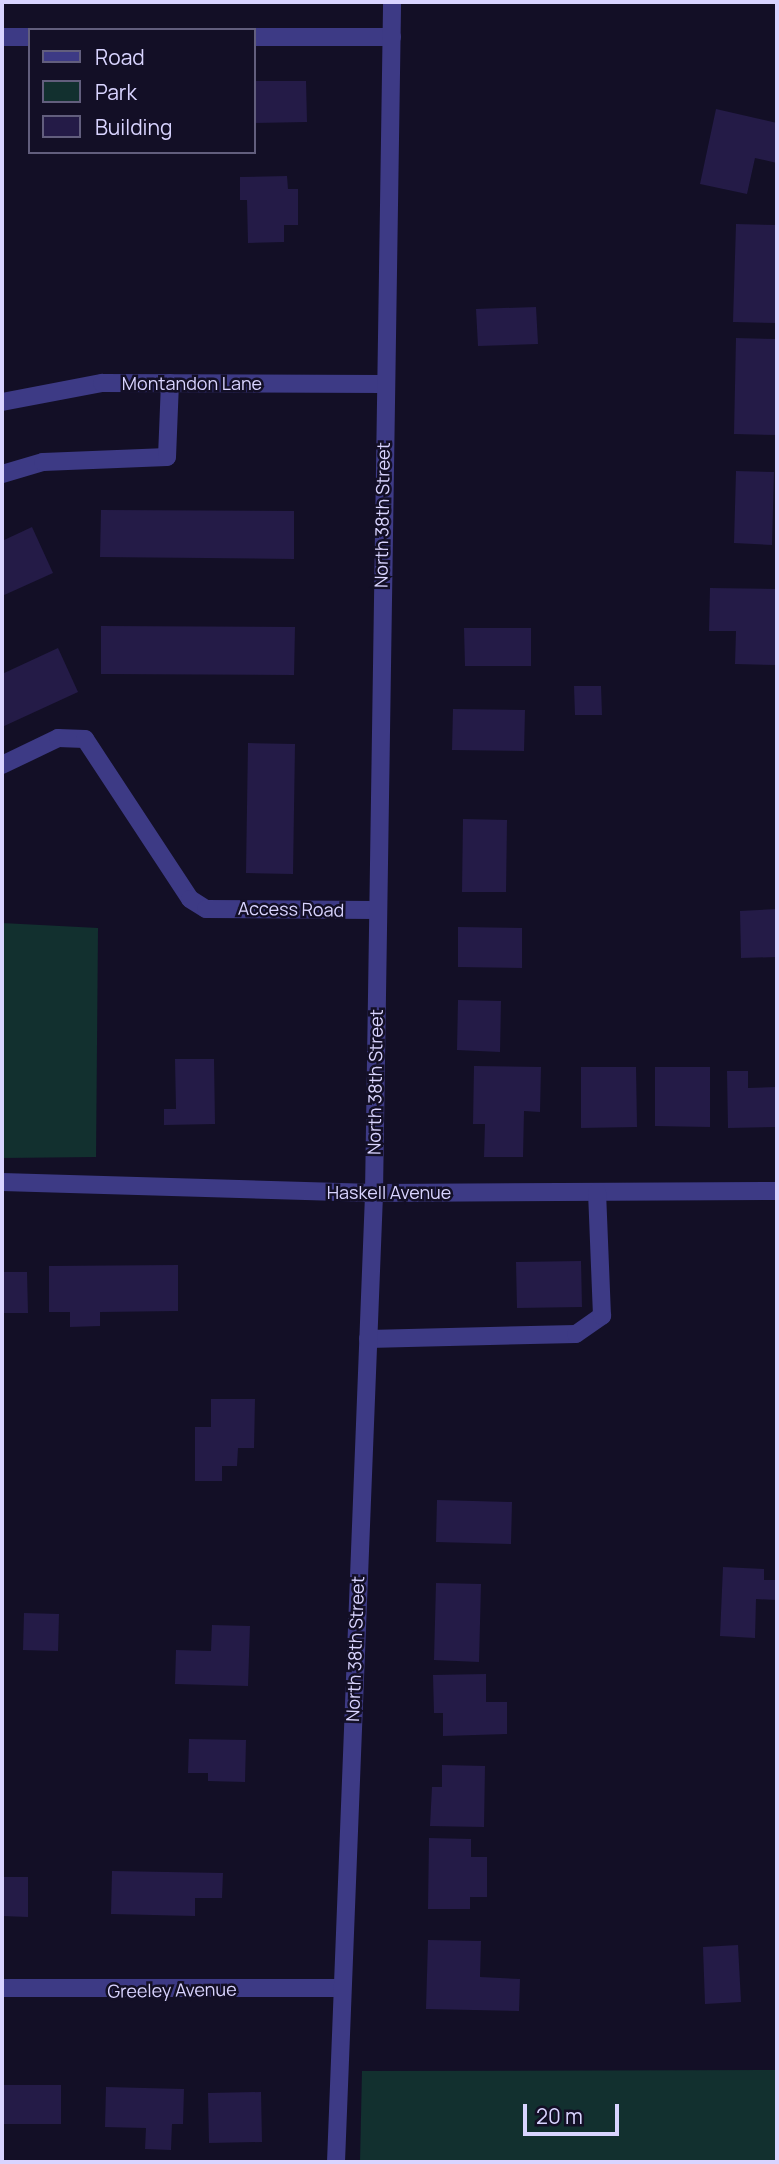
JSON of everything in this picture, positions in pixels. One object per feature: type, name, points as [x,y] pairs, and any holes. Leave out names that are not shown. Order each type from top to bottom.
[{"type":"street","name":"North 38th Street","points":[[336,2162],[374,1193],[383,384],[392,2]]},
{"type":"street","points":[[2,37],[28,37]]},
{"type":"street","points":[[256,37],[392,37]]},
{"type":"street","name":"Montandon Lane","points":[[2,402],[102,383],[383,384]]},
{"type":"street","points":[[2,474],[43,462],[167,457],[170,383]]},
{"type":"street","name":"Access Road","points":[[2,765],[58,738],[85,739],[190,899],[206,909],[376,910]]},
{"type":"street","name":"Haskell Avenue","points":[[2,1182],[374,1193],[777,1191]]},
{"type":"street","points":[[368,1339],[576,1334],[601,1316],[597,1192]]},
{"type":"street","name":"Greeley Avenue","points":[[2,1988],[342,1987]]},
{"type":"green space","points":[[2,923],[98,928],[96,1157],[2,1158]]},
{"type":"green space","points":[[777,2070],[777,2162],[360,2162],[362,2071]]},
{"type":"building","points":[[256,81],[306,81],[307,122],[256,123]]},
{"type":"building","points":[[716,109],[777,123],[777,163],[755,158],[747,194],[700,184]]},
{"type":"building","points":[[287,176],[288,189],[298,189],[298,225],[284,225],[284,242],[248,243],[247,200],[240,200],[240,177]]},
{"type":"building","points":[[736,224],[777,225],[777,323],[733,322]]},
{"type":"building","points":[[536,307],[538,344],[478,346],[476,309]]},
{"type":"building","points":[[736,338],[777,339],[777,435],[734,434]]},
{"type":"building","points":[[736,471],[774,472],[772,545],[734,543]]},
{"type":"building","points":[[101,510],[294,511],[294,559],[100,557]]},
{"type":"building","points":[[32,527],[53,573],[2,596],[2,541]]},
{"type":"building","points":[[710,588],[777,589],[777,665],[735,664],[736,631],[709,631]]},
{"type":"building","points":[[101,626],[295,627],[294,675],[101,674]]},
{"type":"building","points":[[464,628],[531,628],[531,666],[465,666]]},
{"type":"building","points":[[58,648],[78,692],[2,727],[2,674]]},
{"type":"building","points":[[574,686],[601,686],[602,715],[575,715]]},
{"type":"building","points":[[453,709],[525,710],[524,751],[452,750]]},
{"type":"building","points":[[248,743],[295,744],[293,874],[246,873]]},
{"type":"building","points":[[463,819],[507,820],[506,892],[462,892]]},
{"type":"building","points":[[777,909],[777,957],[741,958],[740,911]]},
{"type":"building","points":[[458,927],[522,928],[522,968],[458,967]]},
{"type":"building","points":[[458,1000],[501,1001],[500,1052],[457,1050]]},
{"type":"building","points":[[175,1059],[214,1059],[215,1124],[164,1125],[164,1109],[176,1109]]},
{"type":"building","points":[[474,1066],[541,1067],[540,1112],[524,1111],[523,1157],[484,1157],[485,1124],[473,1124]]},
{"type":"building","points":[[581,1067],[636,1067],[637,1127],[581,1128]]},
{"type":"building","points":[[655,1067],[710,1067],[710,1127],[655,1126]]},
{"type":"building","points":[[727,1071],[748,1071],[748,1088],[777,1087],[777,1127],[728,1128]]},
{"type":"building","points":[[581,1261],[582,1307],[517,1308],[516,1262]]},
{"type":"building","points":[[178,1265],[178,1311],[100,1312],[100,1326],[70,1327],[70,1312],[49,1312],[49,1266]]},
{"type":"building","points":[[2,1272],[27,1272],[28,1313],[2,1313]]},
{"type":"building","points":[[211,1399],[255,1399],[254,1448],[238,1448],[237,1466],[222,1466],[222,1481],[195,1481],[195,1427],[211,1427]]},
{"type":"building","points":[[437,1500],[512,1502],[511,1544],[436,1542]]},
{"type":"building","points":[[723,1567],[764,1569],[764,1580],[777,1580],[777,1600],[756,1599],[755,1638],[720,1636]]},
{"type":"building","points":[[436,1583],[481,1584],[479,1662],[434,1660]]},
{"type":"building","points":[[24,1613],[59,1614],[58,1651],[23,1650]]},
{"type":"building","points":[[212,1625],[250,1626],[248,1686],[175,1684],[176,1650],[211,1651]]},
{"type":"building","points":[[486,1674],[486,1702],[507,1702],[507,1734],[443,1736],[443,1713],[434,1713],[433,1675]]},
{"type":"building","points":[[189,1739],[246,1740],[245,1782],[208,1781],[208,1773],[188,1773]]},
{"type":"building","points":[[442,1765],[485,1766],[484,1827],[430,1826],[432,1787],[442,1787]]},
{"type":"building","points":[[429,1838],[471,1839],[471,1857],[487,1857],[487,1897],[470,1897],[470,1909],[428,1909]]},
{"type":"building","points":[[112,1871],[223,1873],[222,1898],[195,1898],[195,1916],[111,1914]]},
{"type":"building","points":[[2,1877],[28,1877],[28,1917],[2,1916]]},
{"type":"building","points":[[428,1940],[481,1941],[480,1977],[520,1979],[519,2011],[426,2009]]},
{"type":"building","points":[[738,1945],[741,2002],[705,2004],[703,1947]]},
{"type":"building","points":[[2,2085],[61,2085],[61,2124],[2,2124]]},
{"type":"building","points":[[106,2087],[184,2089],[183,2124],[172,2124],[171,2150],[145,2149],[146,2128],[105,2127]]},
{"type":"building","points":[[261,2092],[262,2142],[209,2143],[208,2093]]}]
